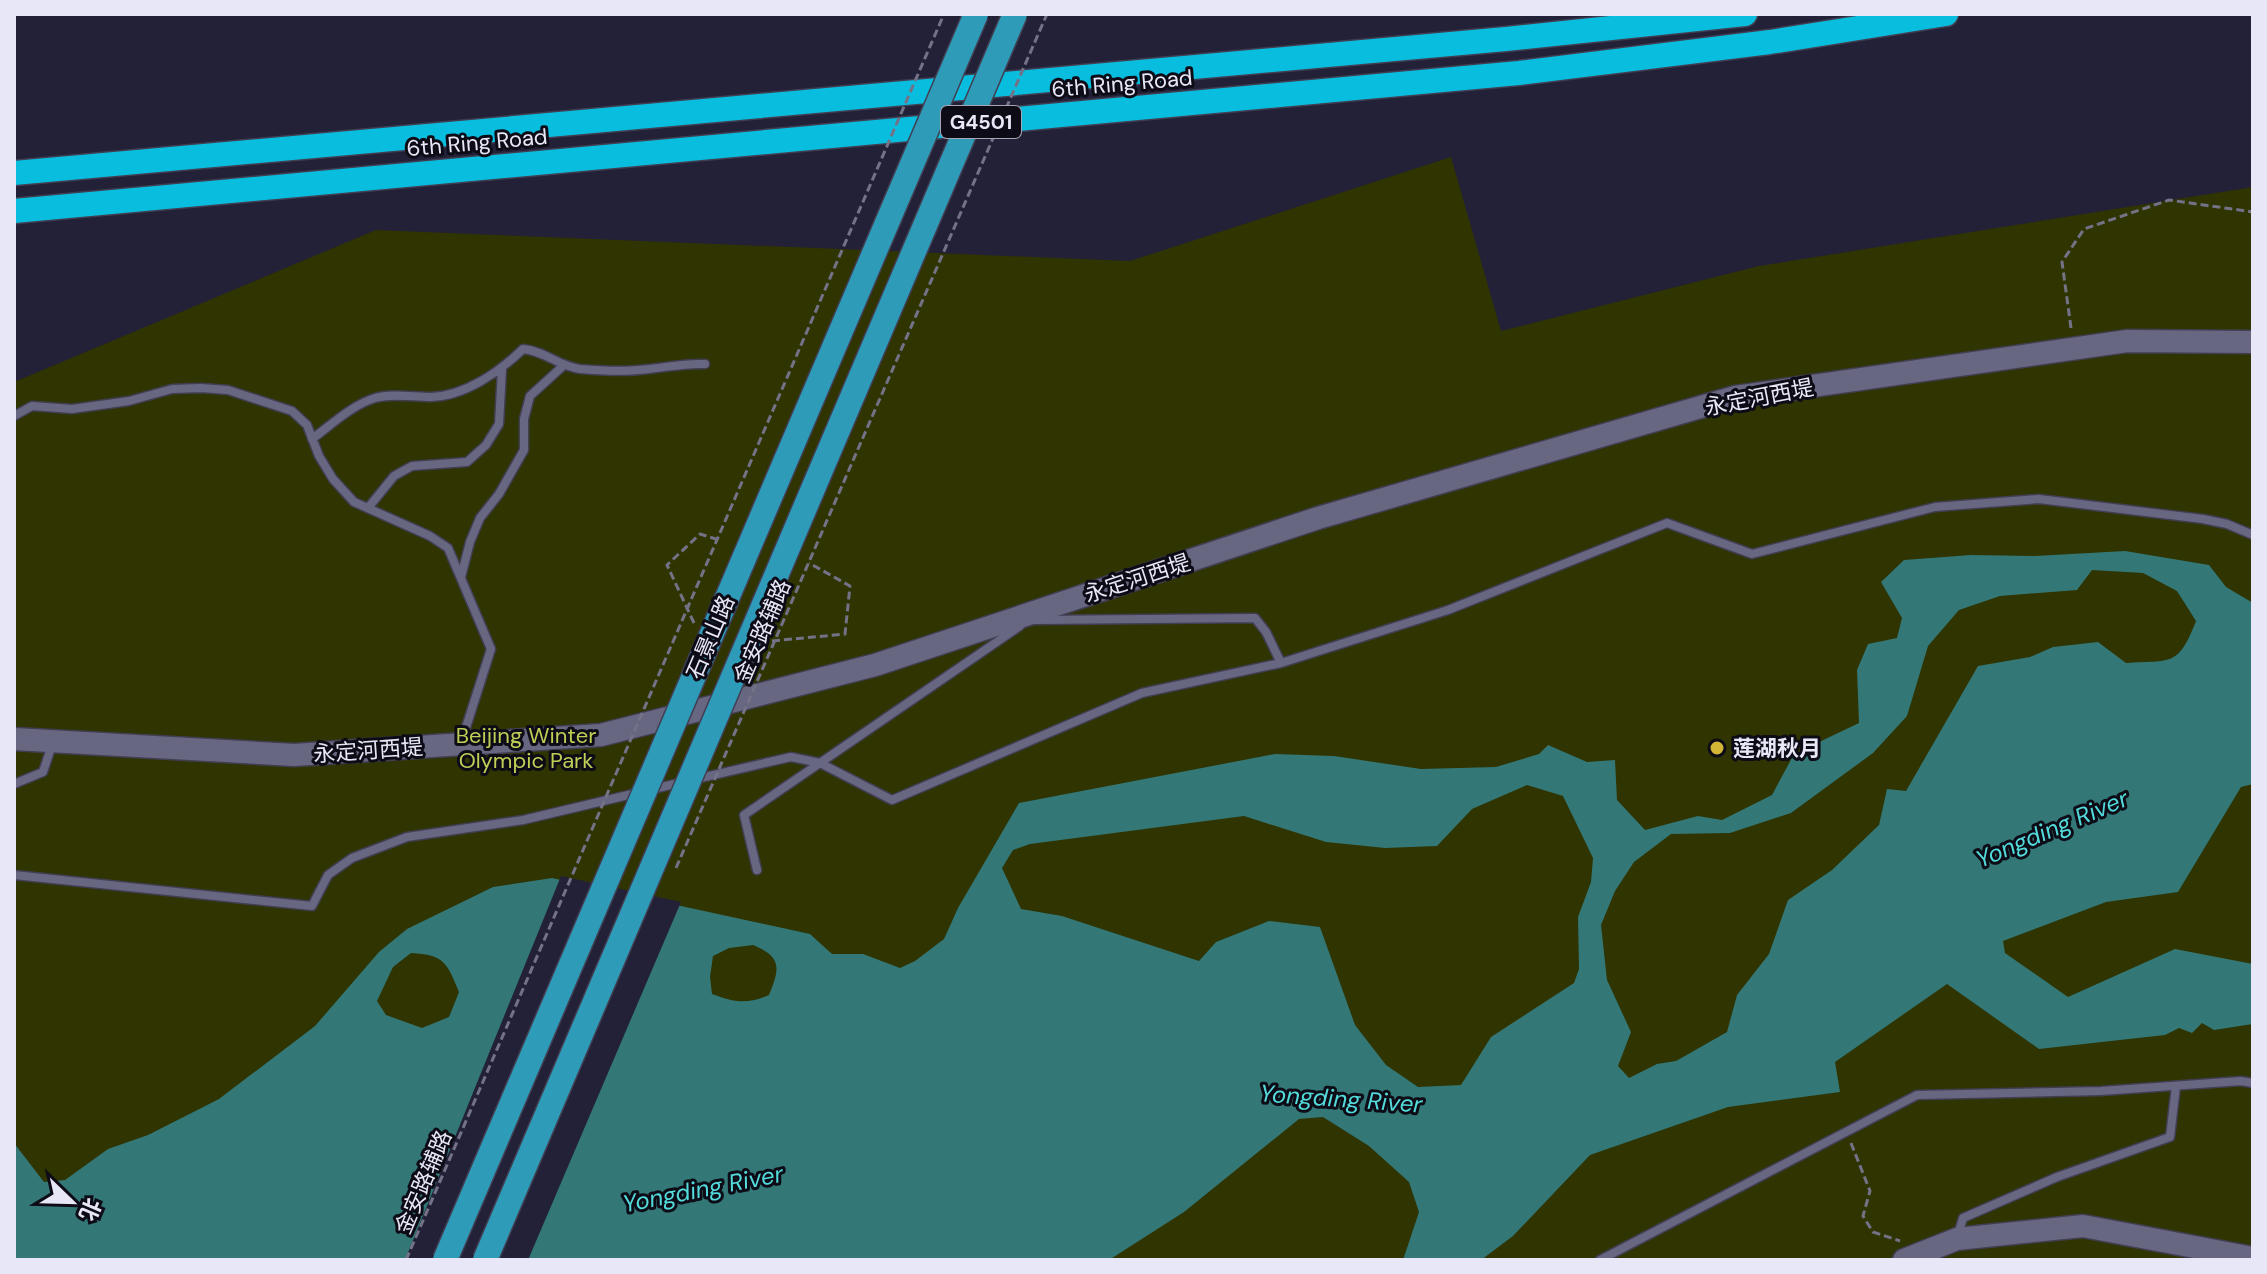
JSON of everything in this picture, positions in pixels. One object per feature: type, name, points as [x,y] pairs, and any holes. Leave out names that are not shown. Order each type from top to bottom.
[{"type":"highway","name":"6th Ring Road","points":[[14,173],[1506,39],[1745,14]]},
{"type":"highway","name":"6th Ring Road","points":[[14,211],[1519,73],[1770,42],[1946,14]]},
{"type":"main road","name":"石景山路","points":[[445,1260],[976,14]]},
{"type":"main road","name":"石景山路","points":[[485,1260],[1015,14]]},
{"type":"street","name":"永定河西堤","points":[[14,739],[294,755],[601,735],[875,665],[1025,618],[1318,518],[1735,397],[2127,341],[2253,342]]},
{"type":"street","points":[[1904,1260],[1957,1239],[2083,1226],[2253,1258]]},
{"type":"lane","points":[[312,439],[339,417],[375,398],[434,397],[483,380],[502,369],[523,349],[539,350],[563,366],[624,371],[688,363],[705,364]]},
{"type":"lane","points":[[460,578],[480,518],[499,494],[524,450],[524,419],[530,396],[563,366]]},
{"type":"lane","points":[[368,508],[394,476],[412,466],[467,462],[486,445],[499,424],[502,369]]},
{"type":"lane","points":[[14,416],[32,406],[72,409],[129,401],[172,389],[228,390],[292,411],[307,425],[333,479],[354,502],[430,536],[448,548],[491,649],[461,744]]},
{"type":"lane","points":[[14,875],[312,906],[328,875],[352,858],[407,837],[523,820],[791,757],[820,763],[892,800],[1142,693],[1281,663],[1448,610],[1667,523],[1752,554],[1935,507],[2039,499],[2203,519],[2227,524],[2253,535]]},
{"type":"lane","points":[[757,870],[744,815],[1025,618],[1255,618],[1266,632],[1281,663]]},
{"type":"lane","points":[[14,784],[43,772],[54,742]]},
{"type":"lane","points":[[1600,1260],[1917,1095],[2101,1091],[2241,1081],[2253,1083]]},
{"type":"lane","points":[[1957,1239],[1963,1218],[2057,1177],[2170,1137],[2176,1086]]},
{"type":"path","name":"金安路辅路","points":[[406,1260],[944,14]]},
{"type":"path","name":"金安路辅路","points":[[676,868],[1047,14]]},
{"type":"path","points":[[2074,348],[2062,262],[2084,229],[2169,200],[2253,212]]},
{"type":"path","points":[[698,631],[667,565],[700,534],[719,540]]},
{"type":"path","points":[[762,642],[845,634],[850,586],[809,563]]},
{"type":"path","points":[[1847,1132],[1870,1191],[1863,1216],[1873,1232],[1926,1250]]},
{"type":"green space","name":"Beijing Winter Olympic Park","points":[[1451,157],[1501,331],[1759,266],[2253,187],[2253,1260],[14,1260],[14,382],[376,230],[1130,261]]},
{"type":"water","name":"Yongding River","points":[[2125,551],[2209,565],[2226,587],[2253,603],[2253,784],[2241,787],[2178,892],[2106,902],[2003,941],[2005,953],[2068,997],[2175,949],[2253,964],[2253,1024],[2214,1030],[2202,1023],[2192,1033],[2179,1028],[2165,1035],[2039,1049],[1947,984],[1835,1062],[1840,1092],[1728,1107],[1590,1155],[1513,1236],[1481,1260],[1403,1260],[1419,1212],[1409,1182],[1369,1146],[1323,1117],[1299,1119],[1184,1212],[1109,1260],[14,1260],[14,1143],[44,1182],[65,1180],[108,1149],[148,1135],[219,1099],[315,1026],[379,952],[407,929],[493,887],[552,878],[810,934],[832,954],[863,954],[900,968],[915,961],[944,939],[958,908],[1019,803],[1275,754],[1334,756],[1421,769],[1496,767],[1539,754],[1548,745],[1587,762],[1615,760],[1617,800],[1645,830],[1698,816],[1722,820],[1772,795],[1794,754],[1859,723],[1857,670],[1868,644],[1897,638],[1902,618],[1881,582],[1904,560],[1971,555],[2035,556]],"holes":[[[2092,570],[2143,573],[2177,591],[2196,621],[2184,647],[2164,661],[2126,663],[2098,642],[2053,647],[2030,657],[1978,666],[1906,791],[1887,789],[1879,825],[1832,870],[1788,900],[1769,954],[1737,995],[1727,1032],[1676,1061],[1657,1064],[1629,1078],[1618,1066],[1631,1032],[1607,980],[1601,925],[1615,891],[1634,862],[1671,834],[1730,833],[1791,813],[1873,753],[1907,716],[1928,646],[1959,610],[2000,596],[2077,590]],[[1527,785],[1563,796],[1593,858],[1591,882],[1578,917],[1579,969],[1574,983],[1491,1037],[1461,1085],[1418,1087],[1386,1065],[1355,1025],[1320,927],[1269,921],[1216,942],[1199,961],[1062,916],[1021,909],[1002,868],[1013,850],[1030,844],[1244,816],[1326,842],[1385,848],[1437,846],[1472,809]],[[753,945],[774,959],[776,970],[769,995],[740,1001],[712,994],[710,977],[713,956],[729,948]],[[411,953],[431,956],[443,962],[459,992],[449,1017],[422,1028],[386,1015],[377,1001],[393,967]]]},
{"type":"pier","points":[[561,876],[681,902],[528,1260],[405,1260]]},
{"type":"place","name":"莲湖秋月","points":[[1717,748]]}]
